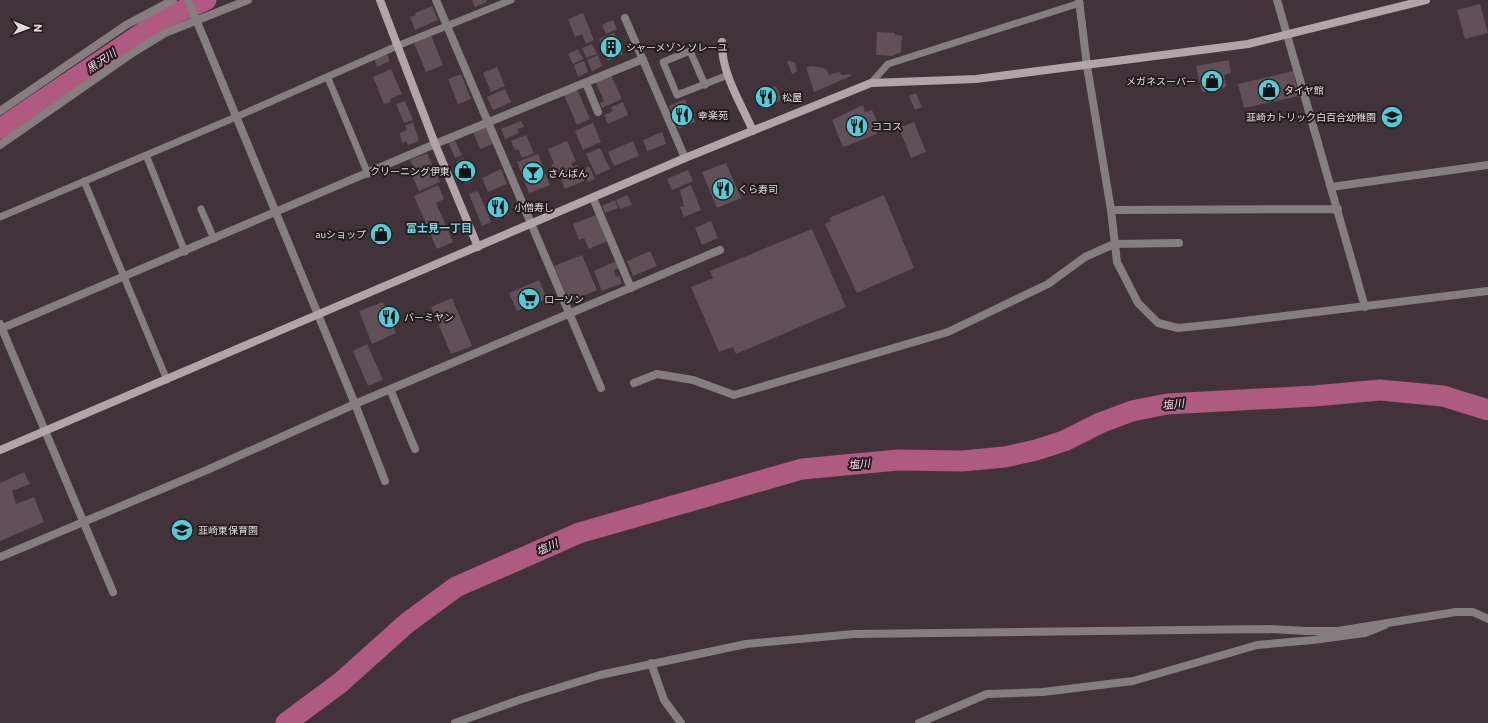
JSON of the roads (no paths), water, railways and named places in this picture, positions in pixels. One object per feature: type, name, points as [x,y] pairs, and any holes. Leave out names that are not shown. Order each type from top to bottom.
[{"type":"street","points":[[0,111],[126,25],[173,0]]},
{"type":"street","points":[[188,0],[355,404],[385,481]]},
{"type":"street","points":[[0,145],[134,52],[165,33],[248,0]]},
{"type":"street","points":[[380,0],[435,144],[478,247]]},
{"type":"street","points":[[436,0],[601,388]]},
{"type":"street","points":[[1277,0],[1365,307]]},
{"type":"street","points":[[0,450],[318,316],[685,158],[871,83],[976,80],[1248,44],[1426,0]]},
{"type":"street","points":[[1080,2],[1087,66],[1111,210],[1117,262],[1138,303],[1158,323],[1178,328],[1365,307],[1488,291]]},
{"type":"street","points":[[625,18],[685,158]]},
{"type":"street","points":[[722,42],[722,57],[728,75],[753,131]]},
{"type":"street","points":[[113,592],[1,327],[124,278],[435,144],[643,59]]},
{"type":"street","points":[[586,82],[598,112]]},
{"type":"street","points":[[1331,187],[1488,166]]},
{"type":"street","points":[[593,198],[631,288]]},
{"type":"street","points":[[1111,210],[1338,209]]},
{"type":"street","points":[[634,383],[657,374],[693,380],[734,395],[948,332],[1048,284],[1085,257],[1114,244],[1179,243]]},
{"type":"street","points":[[0,557],[214,467],[390,389],[720,250]]},
{"type":"street","points":[[390,389],[415,449]]},
{"type":"street","points":[[455,723],[522,699],[600,674],[746,644],[854,634],[1268,629],[1306,631],[1338,630],[1456,612],[1473,612],[1488,619]]},
{"type":"street","points":[[918,723],[987,694],[1043,692],[1133,681],[1257,645],[1365,633],[1381,628],[1391,622]]},
{"type":"street","points":[[651,663],[664,700],[681,723]]},
{"type":"lane","points":[[0,216],[328,78],[397,46],[448,27],[511,0]]},
{"type":"lane","points":[[871,83],[888,64],[1080,2]]},
{"type":"lane","points":[[704,85],[690,51],[663,62],[677,95],[704,85],[728,75]]},
{"type":"lane","points":[[328,78],[368,174]]},
{"type":"lane","points":[[146,155],[185,252]]},
{"type":"lane","points":[[84,181],[167,380]]},
{"type":"lane","points":[[201,209],[214,239]]},
{"type":"waterway","name":"黒沢川","points":[[0,129],[165,18],[206,0]]},
{"type":"waterway","name":"塩川","points":[[286,723],[340,683],[407,623],[456,587],[579,533],[802,469],[898,460],[962,461],[1005,457],[1036,450],[1064,441],[1100,423],[1132,411],[1167,404],[1314,396],[1380,390],[1443,396],[1488,410]]},
{"type":"place","name":"シャーメゾン ソレーユ","points":[[611,47]]},
{"type":"place","name":"メガネスーパー","points":[[1212,81]]},
{"type":"place","name":"タイヤ館","points":[[1269,90]]},
{"type":"place","name":"松屋","points":[[766,97]]},
{"type":"place","name":"幸楽苑","points":[[682,115]]},
{"type":"place","name":"韮崎カトリック白百合幼稚園","points":[[1392,117]]},
{"type":"place","name":"ココス","points":[[857,126]]},
{"type":"place","name":"クリーニング伊東","points":[[465,171]]},
{"type":"place","name":"さんばん","points":[[533,173]]},
{"type":"place","name":"くら寿司","points":[[723,189]]},
{"type":"place","name":"小僧寿し","points":[[498,207]]},
{"type":"place","name":"auショップ","points":[[381,234]]},
{"type":"place","name":"ローソン","points":[[529,299]]},
{"type":"place","name":"バーミヤン","points":[[389,317]]},
{"type":"place","name":"韮崎東保育園","points":[[182,530]]},
{"type":"district","name":"富士見一丁目","points":[[439,228]]}]
